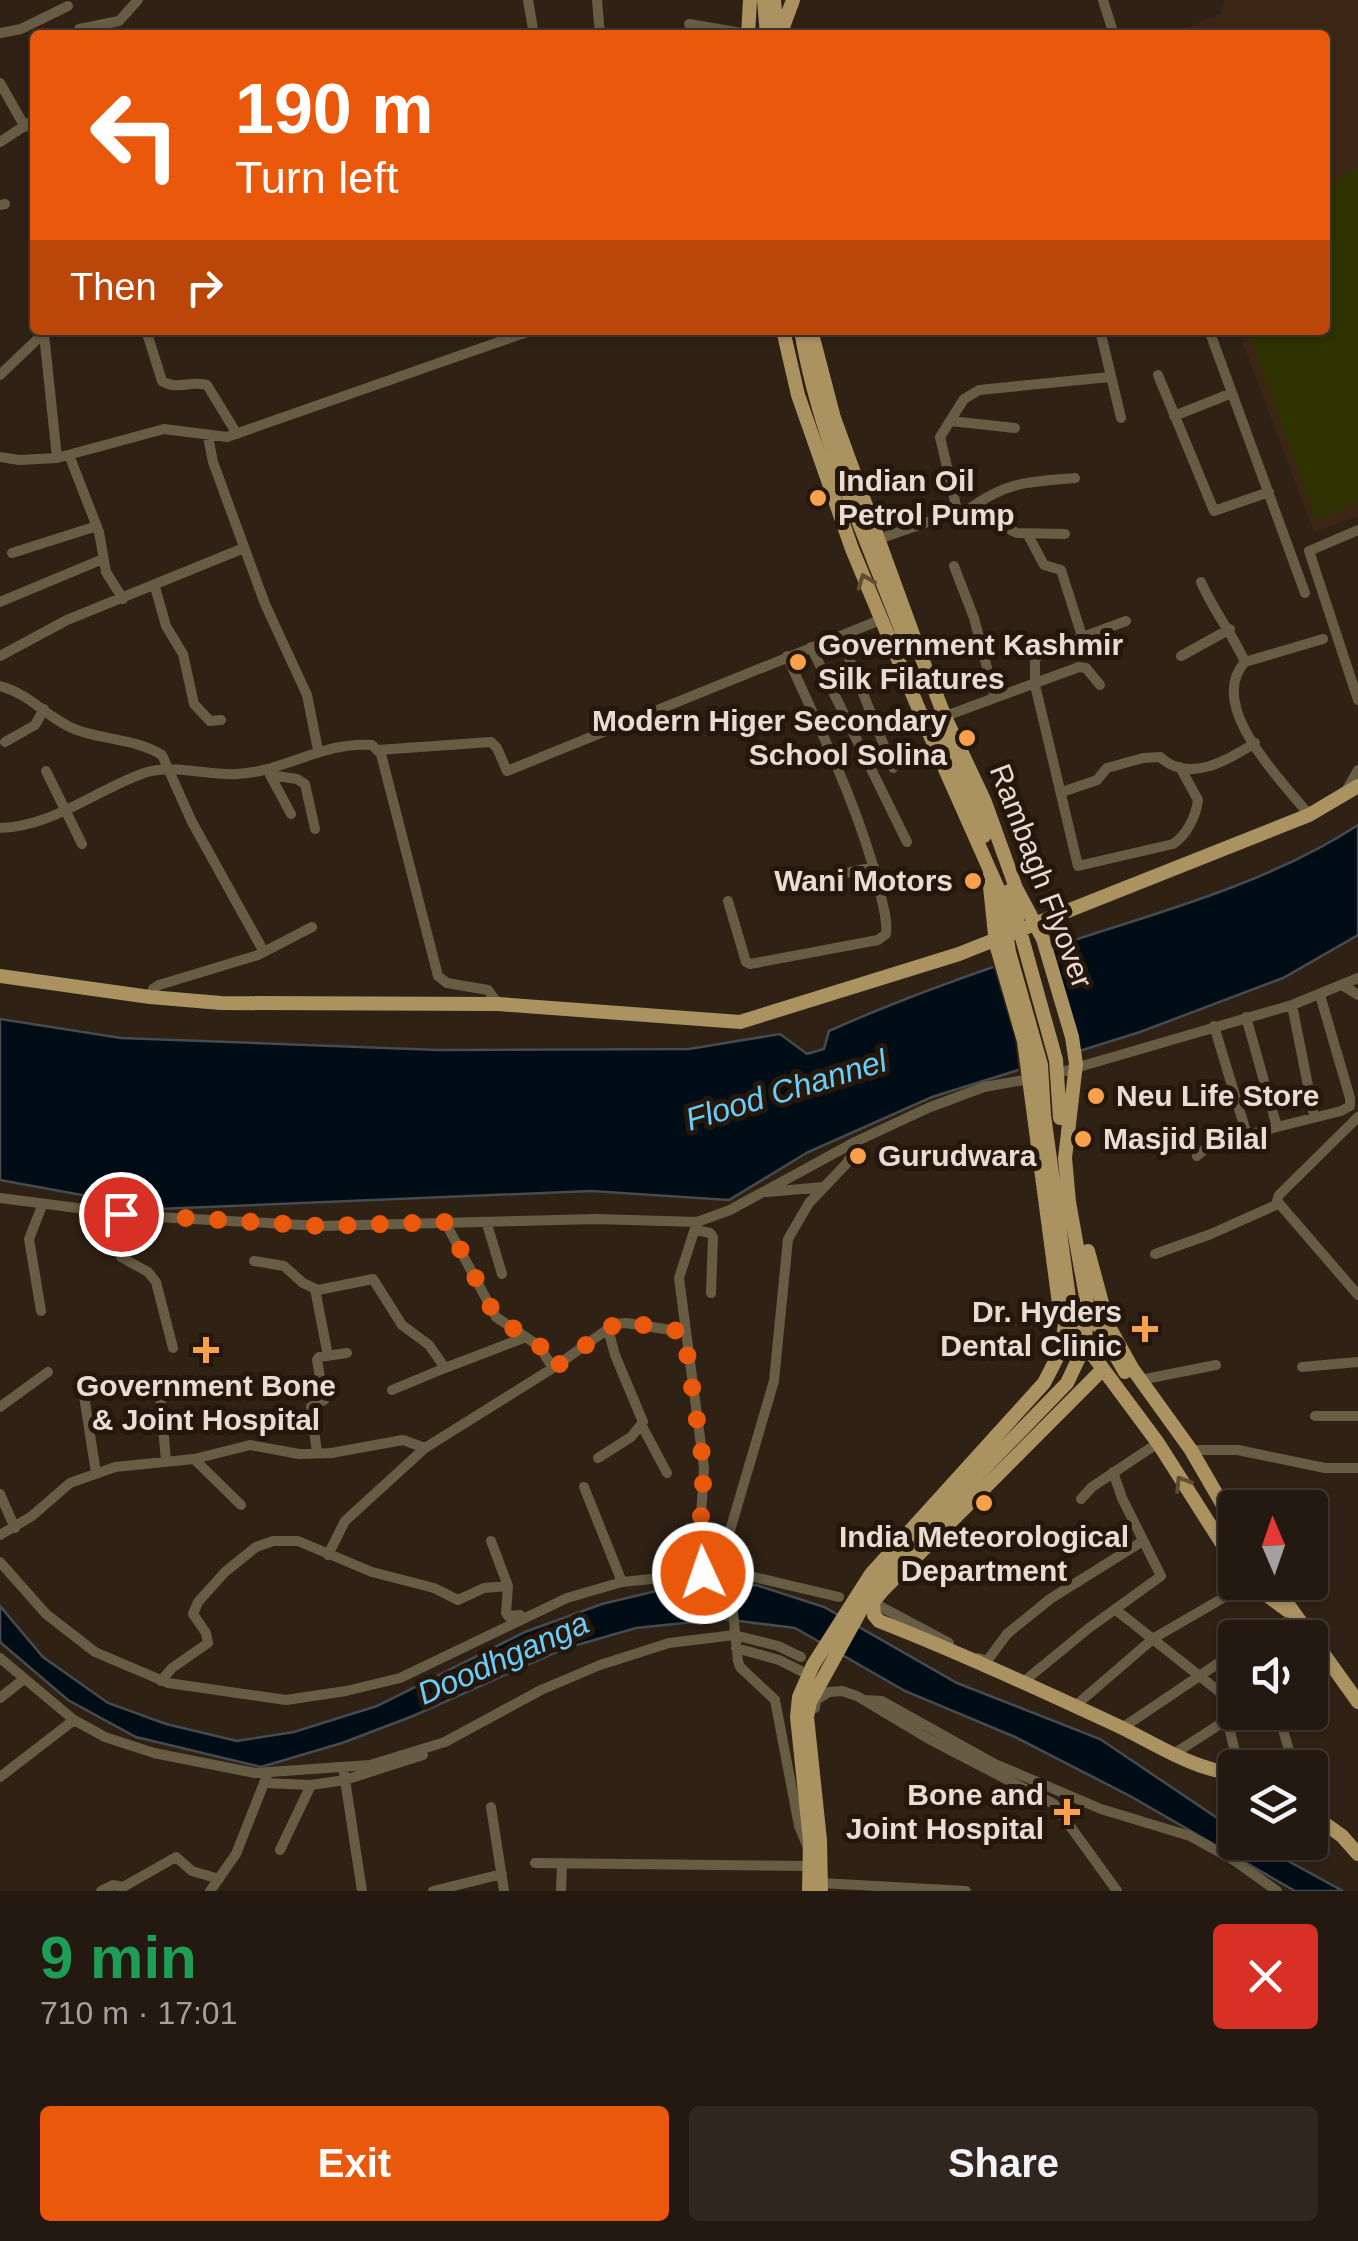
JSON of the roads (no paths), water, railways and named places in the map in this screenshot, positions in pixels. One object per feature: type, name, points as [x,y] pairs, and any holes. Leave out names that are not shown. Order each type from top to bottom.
[{"type":"main road","points":[[777,30],[793,0]]},
{"type":"main road","points":[[750,30],[762,3]]},
{"type":"main road","points":[[762,3],[772,30]]},
{"type":"main road","points":[[784,335],[798,395],[852,549],[925,724],[990,862],[1015,941]]},
{"type":"main road","name":"Rambagh Flyover","points":[[806,335],[811,380],[851,498],[985,840],[996,944],[1024,1040],[1058,1302],[1067,1323],[1158,1443],[1218,1537]]},
{"type":"main road","points":[[807,335],[828,417],[872,542],[970,783],[1049,1069],[1062,1140],[1108,1325],[1218,1500]]},
{"type":"main road","name":"Rambagh Flyover","points":[[808,335],[919,652],[985,802],[1016,888],[1043,939],[1072,1037],[1076,1064],[1065,1158],[1088,1308],[1084,1347],[1067,1383],[934,1521]]},
{"type":"main road","points":[[0,976],[221,1003],[498,1004],[740,1022],[960,954],[1015,941],[1309,815],[1358,786]]},
{"type":"main road","points":[[817,1888],[804,1700],[858,1600],[1034,1396],[1061,1350],[1069,1298],[1044,1115],[1049,1069]]},
{"type":"main road","points":[[1088,1308],[1110,1350],[1186,1450],[1218,1507]]},
{"type":"main road","points":[[816,1676],[863,1606],[876,1578],[934,1521],[944,1523],[1084,1376],[1100,1368]]},
{"type":"main road","points":[[858,1600],[1100,1368]]},
{"type":"main road","points":[[1132,1410],[1150,1394]]},
{"type":"main road","points":[[858,1600],[879,1620],[1075,1706],[1172,1756],[1218,1769]]},
{"type":"main road","points":[[1273,1600],[1296,1616]]},
{"type":"main road","points":[[1285,1600],[1299,1620]]},
{"type":"main road","points":[[1328,1657],[1358,1702]]},
{"type":"main road","points":[[1328,1826],[1358,1854]]},
{"type":"main road","points":[[813,1852],[817,1888]]},
{"type":"street","points":[[87,30],[119,20],[138,0]]},
{"type":"street","points":[[528,0],[533,30]]},
{"type":"street","points":[[597,0],[600,30]]},
{"type":"street","points":[[762,3],[784,0]]},
{"type":"street","points":[[1103,0],[1112,30]]},
{"type":"street","points":[[0,34],[21,29],[68,6]]},
{"type":"street","points":[[689,24],[721,30]]},
{"type":"street","points":[[0,83],[30,123],[0,142]]},
{"type":"street","points":[[0,375],[43,335]]},
{"type":"street","points":[[46,335],[63,456],[97,526],[109,578],[123,599]]},
{"type":"street","points":[[148,335],[162,381],[178,386],[207,385],[237,434]]},
{"type":"street","points":[[0,457],[19,460],[63,456],[164,430],[208,437],[237,434],[519,335]]},
{"type":"street","points":[[1101,335],[1121,418]]},
{"type":"street","points":[[1211,335],[1305,593]]},
{"type":"street","points":[[1158,375],[1214,511],[1270,492]]},
{"type":"street","points":[[1065,534],[1028,535],[1007,530],[963,509],[940,442],[942,431],[972,392],[1110,377]]},
{"type":"street","points":[[1174,416],[1232,393]]},
{"type":"street","points":[[950,421],[1015,428]]},
{"type":"street","points":[[208,437],[213,462],[270,618],[307,694],[318,750]]},
{"type":"street","points":[[852,549],[963,509],[1011,485],[1075,478]]},
{"type":"street","points":[[12,553],[97,526]]},
{"type":"street","points":[[1358,530],[1309,551],[1358,700]]},
{"type":"street","points":[[1028,535],[1044,566],[1061,570],[1082,636]]},
{"type":"street","points":[[0,656],[67,620],[244,548]]},
{"type":"street","points":[[0,602],[103,559]]},
{"type":"street","points":[[954,566],[974,618],[995,698]]},
{"type":"street","points":[[1201,582],[1212,606],[1230,628],[1245,662]]},
{"type":"street","points":[[155,586],[166,626],[182,654],[196,708],[211,722],[220,720]]},
{"type":"street","points":[[269,772],[318,750],[366,744],[378,750],[491,742],[507,772],[880,620]]},
{"type":"street","points":[[1126,622],[1039,655],[1034,666],[1035,685],[1078,866],[1180,839],[1191,823],[1198,800],[1180,767]]},
{"type":"street","points":[[1181,656],[1230,628]]},
{"type":"street","points":[[840,636],[893,768]]},
{"type":"street","points":[[1309,815],[1255,743],[1233,704],[1236,675],[1245,662],[1323,639]]},
{"type":"street","points":[[811,647],[906,842]]},
{"type":"street","points":[[728,902],[746,962],[750,964],[878,940],[886,934],[874,867],[847,791],[787,656]]},
{"type":"street","points":[[925,724],[1083,667],[1100,685]]},
{"type":"street","points":[[0,686],[30,698],[78,731],[158,752],[264,952]]},
{"type":"street","points":[[4,742],[35,725],[44,709]]},
{"type":"street","points":[[1062,792],[1097,780],[1107,768],[1143,758],[1160,757],[1180,767],[1215,766],[1255,743]]},
{"type":"street","points":[[378,750],[438,976],[448,983],[488,990],[498,1004]]},
{"type":"street","points":[[0,828],[31,824],[146,772],[170,770],[269,772],[298,779],[305,784],[315,829]]},
{"type":"street","points":[[1344,795],[1358,770]]},
{"type":"street","points":[[46,771],[82,844]]},
{"type":"street","points":[[269,772],[292,814]]},
{"type":"street","points":[[783,886],[874,867]]},
{"type":"street","points":[[150,997],[152,989],[159,985],[264,952],[312,926]]},
{"type":"street","points":[[703,1573],[699,1548],[704,1468],[678,1278],[696,1226],[855,1142],[965,1093],[1292,1005],[1358,978]]},
{"type":"street","points":[[1342,985],[1358,995]]},
{"type":"street","points":[[1197,1156],[1204,1147],[1341,1111],[1351,1102],[1320,995]]},
{"type":"street","points":[[1292,1005],[1314,1116]]},
{"type":"street","points":[[1246,1017],[1278,1126]]},
{"type":"street","points":[[1214,1026],[1247,1135]]},
{"type":"street","points":[[1358,1117],[1279,1194],[1278,1204],[1358,1294]]},
{"type":"street","points":[[813,1852],[799,1826],[779,1709],[771,1694],[740,1668],[729,1572],[729,1534],[774,1381],[788,1239],[809,1204],[847,1163],[855,1142]]},
{"type":"street","points":[[761,1192],[824,1187]]},
{"type":"street","points":[[0,1198],[121,1214],[321,1226],[596,1219],[696,1226],[713,1237],[711,1293]]},
{"type":"street","points":[[1155,1254],[1278,1204]]},
{"type":"street","points":[[41,1312],[29,1239],[42,1206]]},
{"type":"street","points":[[121,1214],[121,1257],[148,1272],[156,1282],[174,1348]]},
{"type":"street","points":[[446,1222],[496,1317],[540,1346],[554,1368]]},
{"type":"street","points":[[487,1224],[502,1274]]},
{"type":"street","points":[[254,1260],[284,1266],[315,1289],[373,1278],[402,1326],[429,1345],[444,1368]]},
{"type":"street","points":[[315,1289],[328,1356]]},
{"type":"street","points":[[328,1555],[344,1521],[425,1448],[554,1368],[608,1329],[626,1322],[684,1332]]},
{"type":"street","points":[[608,1329],[642,1416],[642,1426],[667,1473]]},
{"type":"street","points":[[392,1390],[526,1337]]},
{"type":"street","points":[[317,1453],[311,1407],[324,1400],[317,1360],[346,1353]]},
{"type":"street","points":[[1302,1367],[1358,1362]]},
{"type":"street","points":[[1140,1380],[1216,1365]]},
{"type":"street","points":[[0,1407],[48,1372]]},
{"type":"street","points":[[84,1396],[96,1474]]},
{"type":"street","points":[[160,1396],[166,1460]]},
{"type":"street","points":[[1314,1416],[1358,1416]]},
{"type":"street","points":[[598,1458],[642,1426]]},
{"type":"street","points":[[0,1536],[70,1483],[115,1467],[194,1459],[250,1445],[299,1454],[402,1440],[425,1448]]},
{"type":"street","points":[[1081,1499],[1092,1487],[1158,1443]]},
{"type":"street","points":[[1186,1450],[1238,1450],[1325,1468],[1358,1468]]},
{"type":"street","points":[[194,1459],[241,1504]]},
{"type":"street","points":[[1022,1683],[1088,1628],[1160,1578],[1113,1472]]},
{"type":"street","points":[[584,1487],[622,1582]]},
{"type":"street","points":[[0,1494],[15,1528]]},
{"type":"street","points":[[162,1681],[172,1668],[208,1643],[193,1614],[198,1602],[225,1572],[264,1542],[298,1541],[372,1572],[434,1588],[458,1600],[484,1588],[508,1586]]},
{"type":"street","points":[[491,1541],[508,1586],[508,1616],[541,1610]]},
{"type":"street","points":[[0,1562],[46,1614],[95,1652],[162,1681],[238,1696],[286,1700],[400,1678],[567,1598],[622,1582],[703,1573],[729,1572],[858,1600],[985,1662],[1007,1634],[1050,1599],[1144,1541]]},
{"type":"street","points":[[1075,1706],[1154,1638],[1220,1600]]},
{"type":"street","points":[[1116,1610],[1218,1690]]},
{"type":"street","points":[[1289,1620],[1296,1616]]},
{"type":"street","points":[[0,1658],[74,1720],[105,1737],[154,1753],[310,1785],[446,1742],[542,1690],[600,1665],[669,1644],[734,1629],[801,1656]]},
{"type":"street","points":[[736,1648],[816,1676],[1054,1804],[1118,1891]]},
{"type":"street","points":[[1122,1728],[1218,1662]]},
{"type":"street","points":[[0,1698],[24,1679]]},
{"type":"street","points":[[813,1852],[824,1830],[813,1716],[816,1700],[829,1692],[842,1691]]},
{"type":"street","points":[[864,1700],[882,1701],[995,1764],[1101,1809],[1190,1836],[1278,1891]]},
{"type":"street","points":[[0,1777],[74,1720]]},
{"type":"street","points":[[1172,1756],[1218,1725]]},
{"type":"street","points":[[266,1778],[344,1774]]},
{"type":"street","points":[[344,1774],[362,1891]]},
{"type":"street","points":[[210,1891],[236,1854],[266,1778]]},
{"type":"street","points":[[280,1850],[310,1785]]},
{"type":"street","points":[[491,1807],[504,1891]]},
{"type":"street","points":[[536,1862],[813,1852]]},
{"type":"street","points":[[101,1891],[113,1885],[124,1888],[176,1857],[192,1870],[220,1879]]},
{"type":"street","points":[[560,1891],[562,1863]]},
{"type":"street","points":[[433,1891],[502,1874]]},
{"type":"street","points":[[817,1888],[966,1891]]},
{"type":"water","name":"Flood Channel","points":[[1358,825],[1358,935],[1283,978],[1140,1032],[932,1097],[808,1152],[729,1200],[591,1191],[158,1209],[0,1180],[0,1019],[121,1038],[438,1050],[689,1049],[780,1034],[807,1054],[824,1049],[829,1031],[862,1017],[995,966],[1231,888],[1297,859]]},
{"type":"water","name":"Doodhganga","points":[[756,1585],[824,1607],[957,1683],[1100,1739],[1218,1819],[1218,1847],[1015,1737],[905,1691],[795,1628],[723,1619],[636,1628],[563,1649],[413,1716],[342,1743],[261,1767],[136,1737],[68,1700],[0,1642],[0,1606],[43,1657],[108,1703],[166,1724],[237,1741],[294,1732],[377,1706],[525,1632],[602,1604],[673,1587]]},
{"type":"water","points":[[1241,1860],[1286,1860],[1343,1891],[1295,1891]]},
{"type":"place","name":"Indian Oil Petrol Pump","points":[[818,498]]},
{"type":"place","name":"Government Kashmir Silk Filatures","points":[[798,662]]},
{"type":"place","name":"Modern Higer Secondary School Solina","points":[[967,738]]},
{"type":"place","name":"Wani Motors","points":[[973,881]]},
{"type":"place","name":"Neu Life Store","points":[[1096,1096]]},
{"type":"place","name":"Masjid Bilal","points":[[1083,1139]]},
{"type":"place","name":"Gurudwara","points":[[858,1156]]},
{"type":"place","name":"Dr. Hyders Dental Clinic","points":[[1145,1329]]},
{"type":"place","name":"Government Bone & Joint Hospital","points":[[206,1350]]},
{"type":"place","name":"India Meteorological Department","points":[[984,1503]]},
{"type":"place","name":"Bone and Joint Hospital","points":[[1067,1812]]}]
